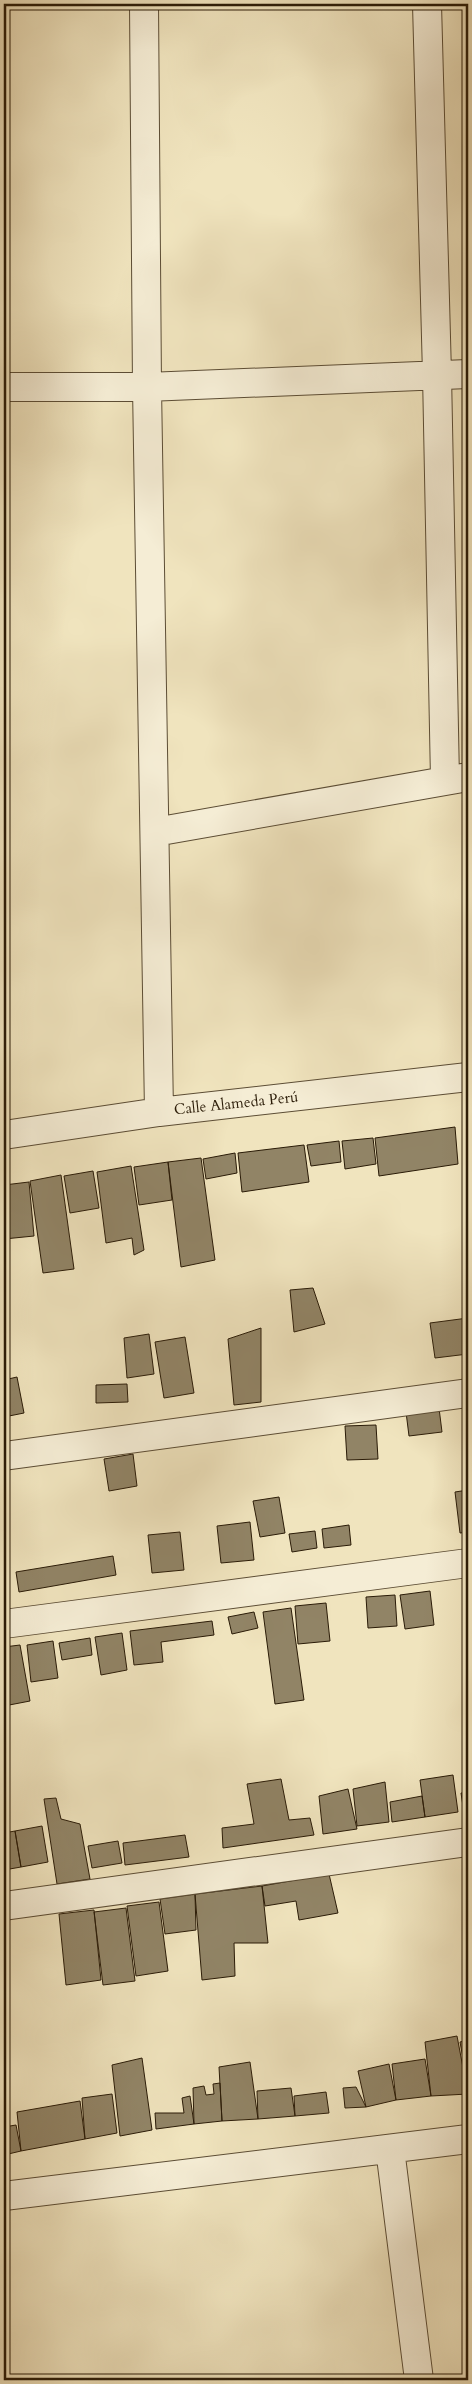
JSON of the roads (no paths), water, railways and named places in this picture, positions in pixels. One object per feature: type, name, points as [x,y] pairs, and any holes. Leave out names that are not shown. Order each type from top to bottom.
[{"type":"street","points":[[144,4],[147,387],[159,1112]]},
{"type":"street","points":[[155,832],[457,779],[438,374],[427,4]]},
{"type":"street","points":[[4,387],[147,387],[468,374]]},
{"type":"street","name":"Calle Alameda Perú","points":[[4,1134],[159,1112],[468,1077]]},
{"type":"street","points":[[4,1456],[468,1392]]},
{"type":"street","points":[[4,1624],[468,1563]]},
{"type":"street","points":[[4,1906],[468,1842]]},
{"type":"street","points":[[4,2196],[468,2139]]},
{"type":"street","points":[[390,2149],[419,2380]]}]
